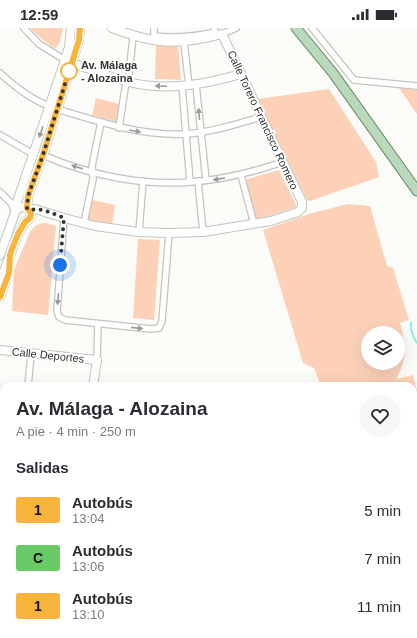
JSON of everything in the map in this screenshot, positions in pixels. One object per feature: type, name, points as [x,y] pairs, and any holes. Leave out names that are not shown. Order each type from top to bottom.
[{"type":"main road","points":[[296,28],[333,73],[417,192]]},
{"type":"street","points":[[24,28],[40,44],[68,62],[126,82],[162,87],[189,86],[241,74]]},
{"type":"street","points":[[68,62],[71,28]]},
{"type":"street","points":[[0,255],[16,212],[33,154],[53,108],[68,62],[79,40],[80,28]]},
{"type":"street","points":[[112,28],[133,36],[150,40],[184,42],[222,34],[236,28]]},
{"type":"street","points":[[154,28],[154,36],[175,37],[203,35],[215,32],[214,28]]},
{"type":"street","points":[[312,28],[354,80],[417,86]]},
{"type":"street","name":"Calle Torero Francisco Romero","points":[[222,34],[302,202],[302,208],[298,212],[271,221],[254,224]]},
{"type":"street","points":[[119,128],[126,82],[129,75],[133,36]]},
{"type":"street","points":[[184,42],[189,86],[201,132],[206,180]]},
{"type":"street","points":[[0,73],[21,91],[35,100],[53,108],[119,128],[146,133],[187,134],[233,125],[261,117]]},
{"type":"street","points":[[189,86],[187,134],[190,182]]},
{"type":"street","points":[[0,282],[19,232],[25,222],[30,218],[28,196],[43,155],[53,108]]},
{"type":"street","points":[[84,223],[93,179],[92,166],[101,122]]},
{"type":"street","points":[[0,135],[33,154]]},
{"type":"street","points":[[43,155],[93,172],[115,177],[164,182],[190,182],[241,175],[283,162]]},
{"type":"street","points":[[16,212],[22,207],[28,209],[35,208],[84,223],[139,232],[169,234],[203,232],[254,224],[241,175]]},
{"type":"street","points":[[139,232],[143,181]]},
{"type":"street","points":[[198,181],[203,232]]},
{"type":"street","points":[[0,192],[11,203],[16,212],[18,222],[25,222]]},
{"type":"street","points":[[19,232],[34,218],[41,214],[49,213]]},
{"type":"street","points":[[64,218],[57,311],[59,317],[65,320],[151,329],[159,328],[162,321],[169,234]]},
{"type":"street","points":[[0,297],[9,273],[10,255]]},
{"type":"street","points":[[93,382],[98,324]]},
{"type":"street","name":"Calle Deportes","points":[[0,350],[96,360]]},
{"type":"street","points":[[28,382],[31,354]]},
{"type":"shaded area","points":[[30,28],[63,28],[60,42],[55,49]]},
{"type":"shaded area","points":[[156,45],[178,46],[181,80],[155,79]]},
{"type":"shaded area","points":[[399,88],[417,90],[417,114]]},
{"type":"shaded area","points":[[329,89],[376,162],[379,177],[310,201],[307,200],[258,99]]},
{"type":"shaded area","points":[[96,98],[119,104],[117,122],[92,115]]},
{"type":"shaded area","points":[[279,170],[297,207],[256,220],[245,180]]},
{"type":"shaded area","points":[[92,200],[115,205],[112,225],[88,221]]},
{"type":"shaded area","points":[[348,204],[370,206],[387,266],[393,268],[409,320],[400,323],[401,326],[361,326],[361,370],[401,370],[396,379],[413,375],[415,382],[319,382],[314,368],[303,363],[263,230],[312,213]]},
{"type":"shaded area","points":[[42,223],[56,226],[48,315],[12,311],[14,270],[30,232],[35,226]]},
{"type":"shaded area","points":[[138,239],[160,240],[154,320],[133,318]]},
{"type":"waterway","points":[[411,322],[412,333],[417,343]]},
{"type":"bus line","name":"1","points":[[0,297],[9,273],[10,255],[12,249],[18,234],[31,215],[30,210],[27,208],[28,196],[43,155],[79,40],[80,28]]},
{"type":"place","name":"Av. Málaga - Alozaina","points":[[69,71]]},
{"type":"route","points":[[60,265],[64,218],[35,208],[30,210],[27,208],[28,196],[43,155],[69,71]]}]
